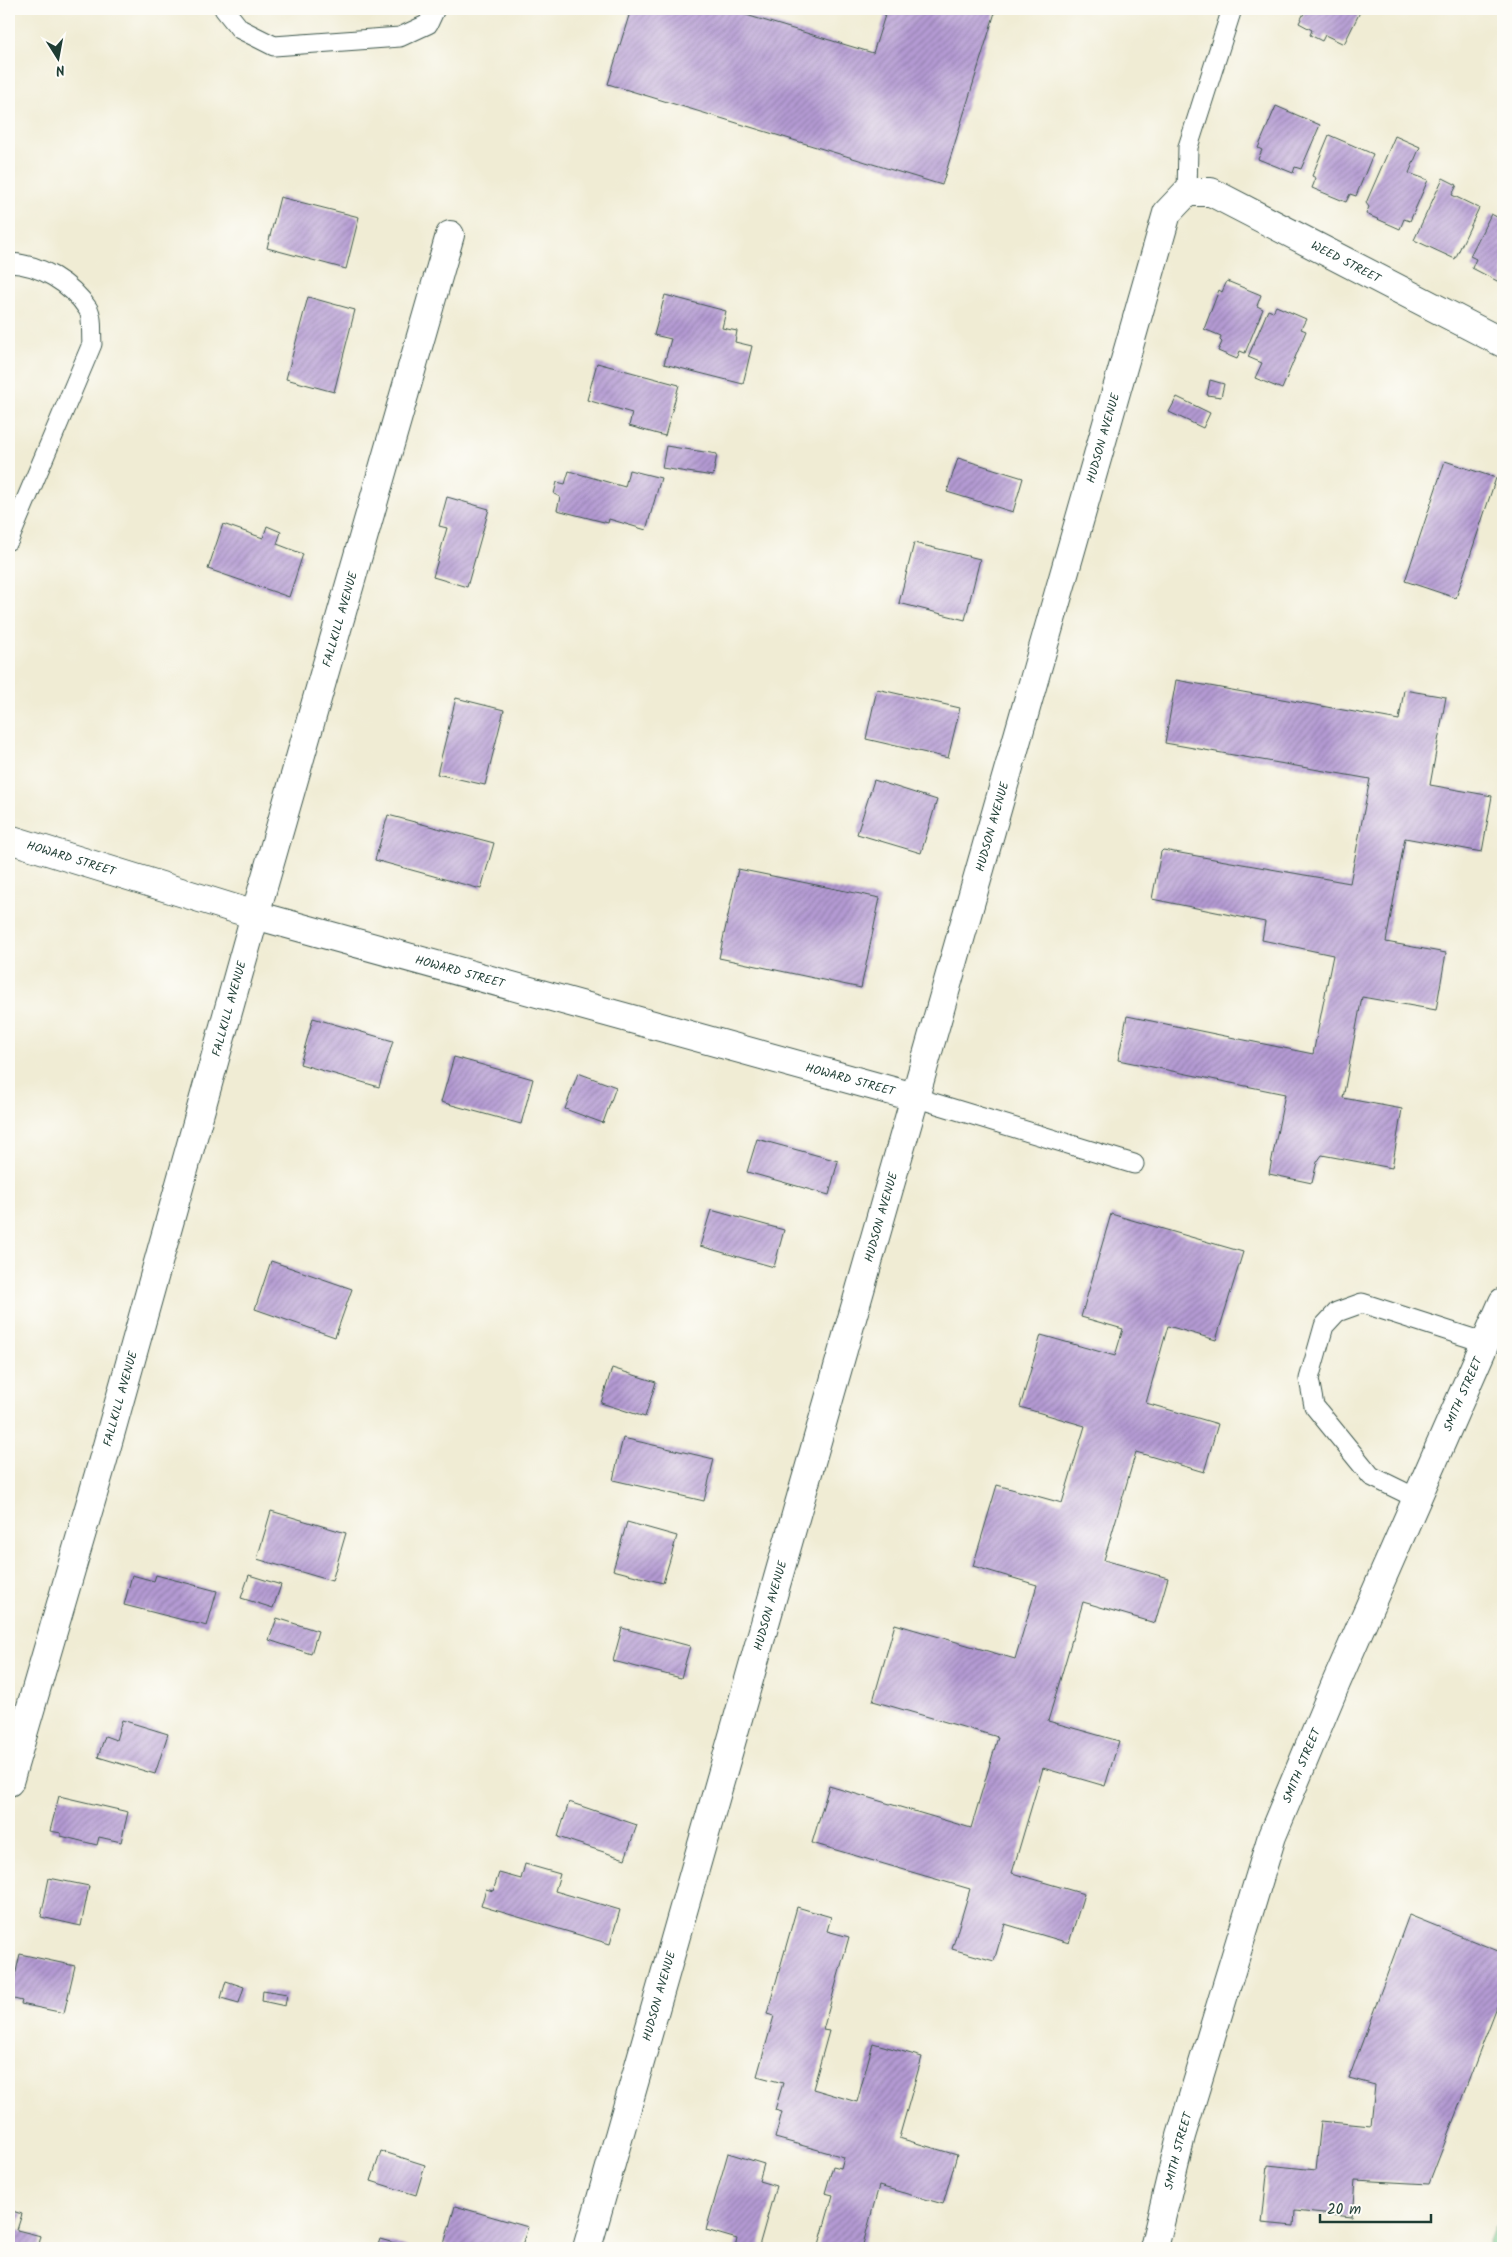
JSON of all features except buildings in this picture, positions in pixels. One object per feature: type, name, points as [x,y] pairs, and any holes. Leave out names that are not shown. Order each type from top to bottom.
[{"type":"street","name":"WEED STREET","points":[[1187,192],[1211,192],[1503,343]]},
{"type":"street","name":"HUDSON AVENUE","points":[[587,2248],[1167,213],[1187,192]]},
{"type":"street","name":"FALLKILL AVENUE","points":[[9,1782],[103,1460],[255,915],[450,235]]},
{"type":"street","name":"HOWARD STREET","points":[[9,839],[255,915],[914,1097]]},
{"type":"street","name":"SMITH STREET","points":[[1154,2248],[1181,2136],[1272,1836],[1416,1498],[1503,1302]]},
{"type":"lane","points":[[224,9],[240,29],[274,46],[400,37],[428,24],[435,9]]},
{"type":"lane","points":[[1187,192],[1188,147],[1232,9]]},
{"type":"lane","points":[[9,263],[22,263],[58,278],[89,310],[92,344],[9,540]]},
{"type":"lane","points":[[914,1097],[1134,1164]]},
{"type":"lane","points":[[1416,1498],[1371,1476],[1314,1406],[1309,1380],[1324,1326],[1338,1312],[1362,1302],[1486,1342]]},
{"type":"green space","points":[[1503,2224],[1503,2248],[1486,2248],[1494,2227]]}]
